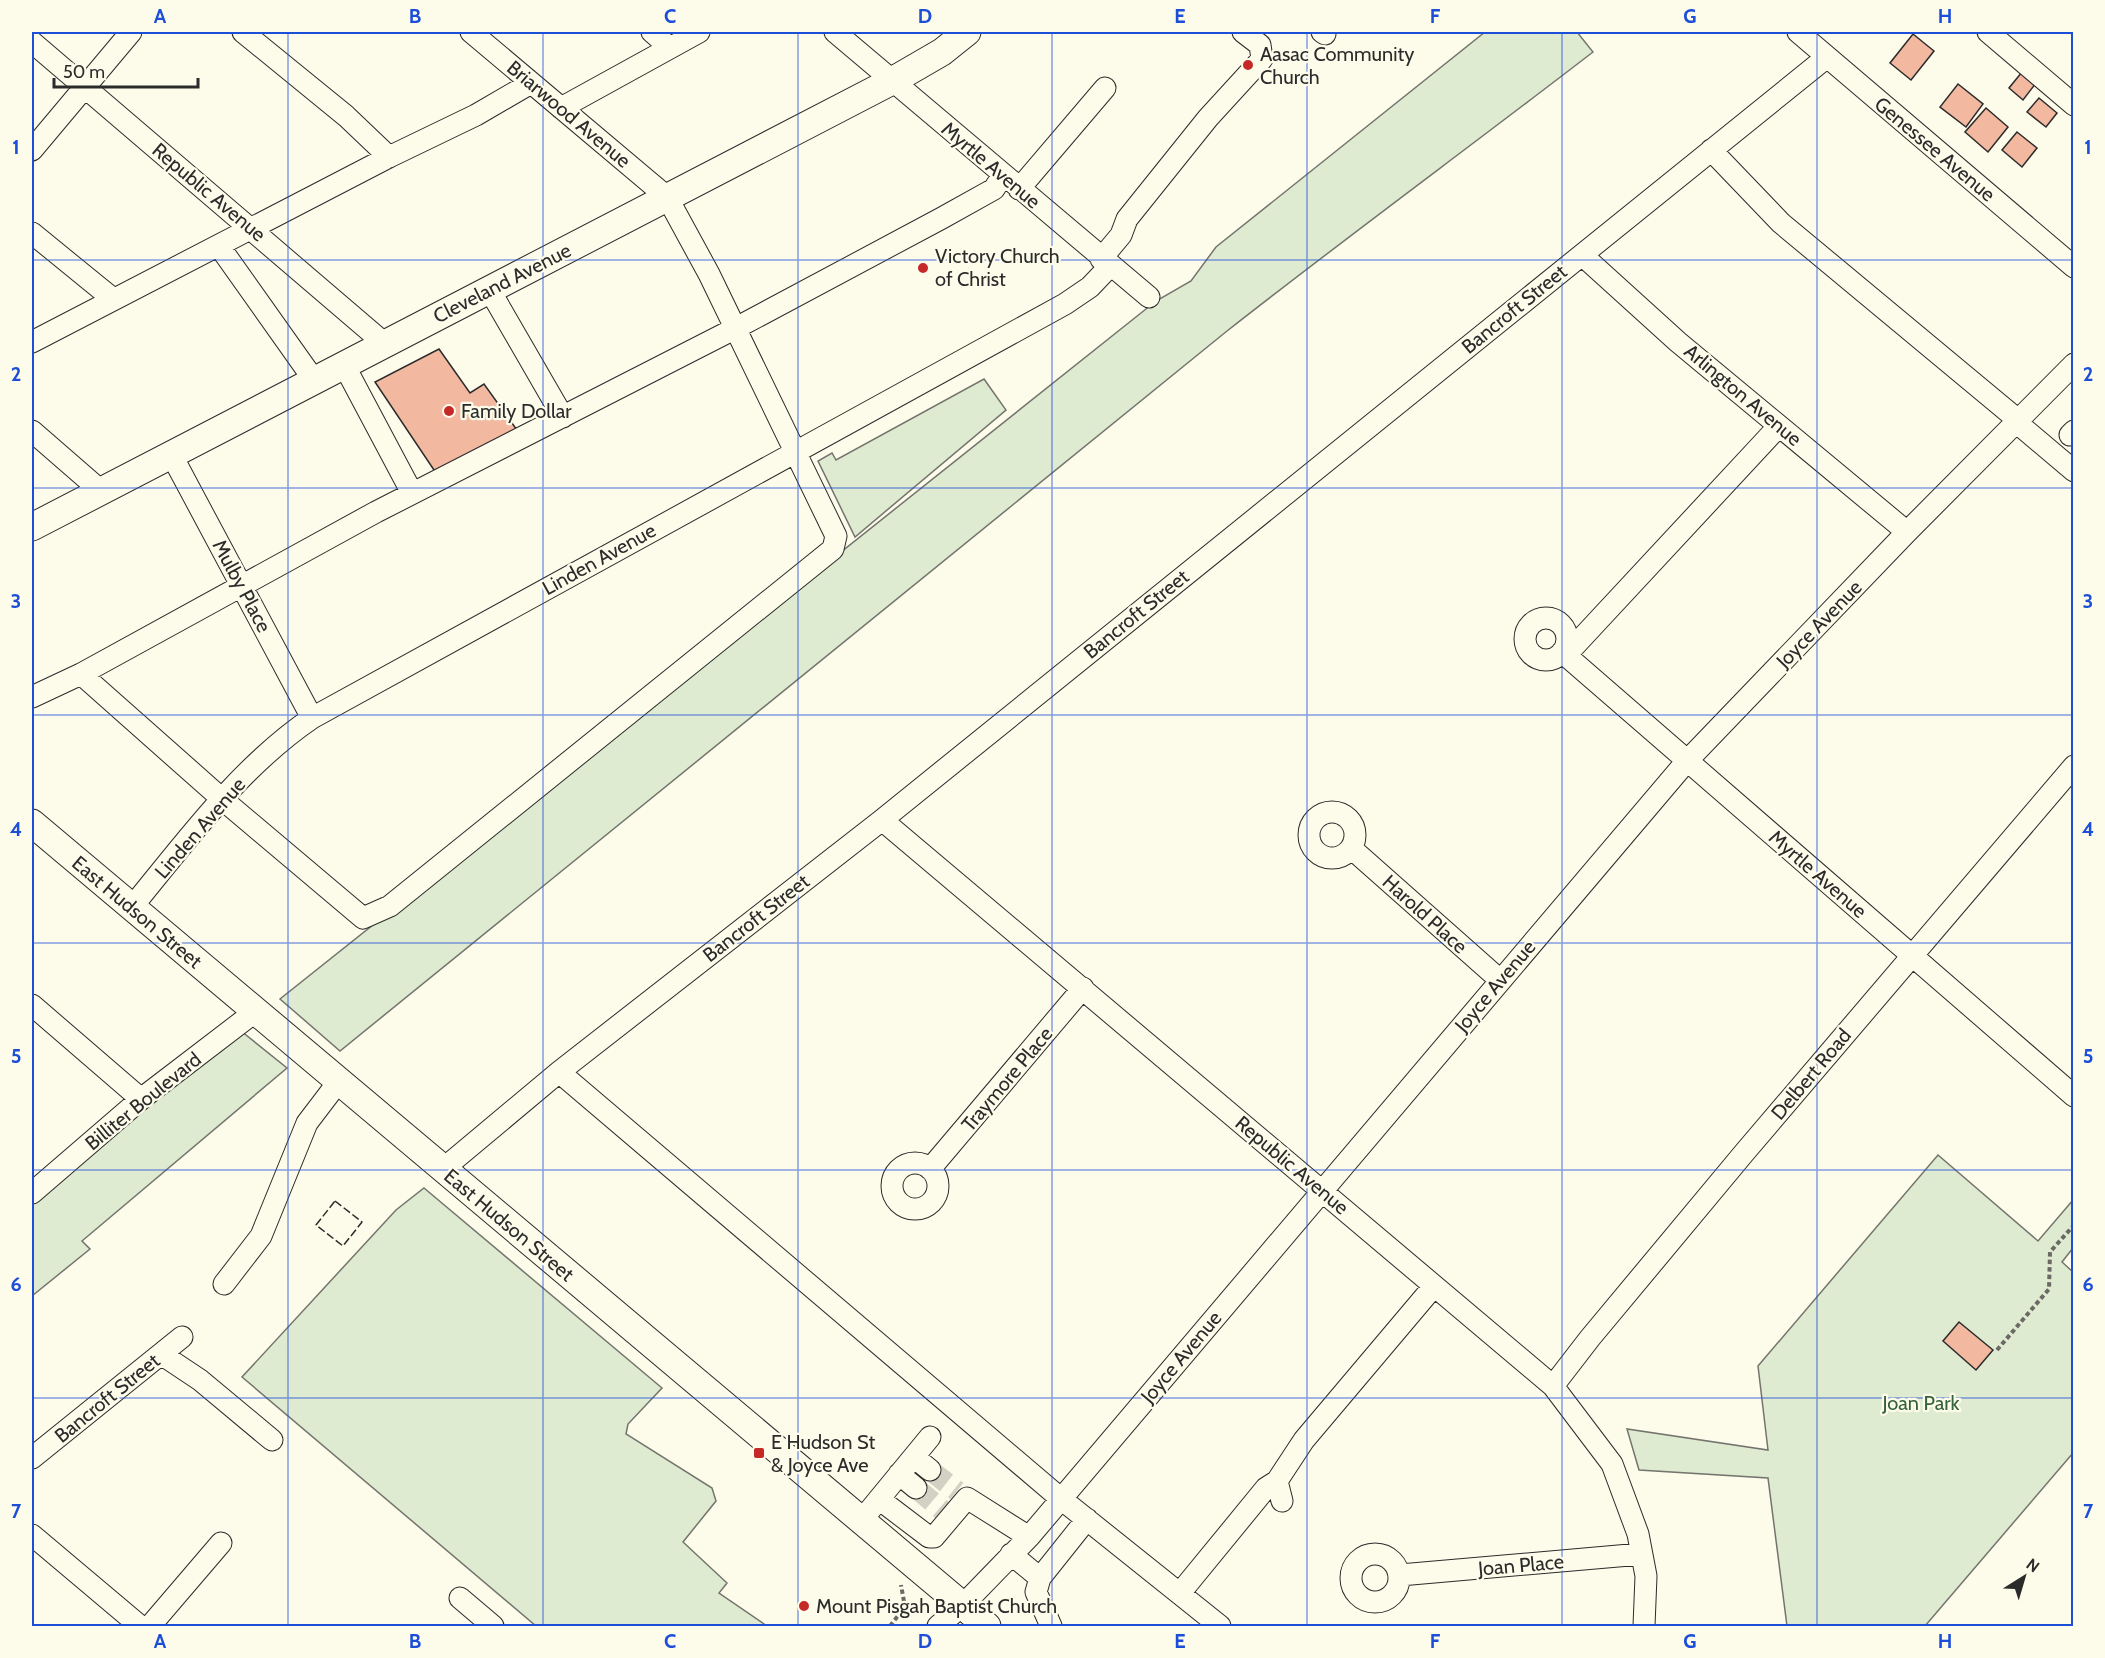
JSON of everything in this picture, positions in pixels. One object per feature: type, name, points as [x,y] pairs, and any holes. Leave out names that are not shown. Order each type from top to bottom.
[{"type":"main road","name":"Cleveland Avenue","points":[[32,527],[892,81],[942,52],[967,32]]},
{"type":"main road","name":"East Hudson Street","points":[[32,823],[987,1626]]},
{"type":"street","points":[[32,150],[131,32]]},
{"type":"street","points":[[243,32],[346,116],[388,157]]},
{"type":"street","name":"Briarwood Avenue","points":[[471,32],[667,197]]},
{"type":"street","points":[[652,32],[669,47]]},
{"type":"street","points":[[561,108],[699,32]]},
{"type":"street","name":"Myrtle Avenue","points":[[834,32],[1149,297]]},
{"type":"street","name":"Linden Avenue","points":[[132,907],[222,800],[286,736],[312,718],[1065,304],[1090,287],[1121,235],[1127,219],[1208,118],[1262,59],[1260,45],[1243,32]]},
{"type":"street","name":"Genessee Avenue","points":[[1798,32],[2073,267]]},
{"type":"street","points":[[1988,32],[2073,105]]},
{"type":"street","name":"Republic Avenue","points":[[32,42],[385,344]]},
{"type":"street","name":"Bancroft Street","points":[[443,1169],[559,1072],[882,820],[1827,57]]},
{"type":"street","points":[[32,342],[388,157],[476,115],[531,83]]},
{"type":"street","points":[[32,697],[81,674],[240,584],[412,493],[736,328],[1011,182],[1105,88]]},
{"type":"street","points":[[1711,150],[1782,223],[2073,471]]},
{"type":"street","points":[[81,674],[222,800],[363,918],[390,906],[833,549],[836,536],[797,451],[667,197]]},
{"type":"street","points":[[32,233],[112,299]]},
{"type":"street","points":[[219,246],[314,380]]},
{"type":"street","name":"Arlington Avenue","points":[[1582,255],[1678,342],[1907,532]]},
{"type":"street","points":[[489,289],[563,417]]},
{"type":"street","name":"Joyce Avenue","points":[[938,1626],[962,1606],[1029,1537],[1686,762],[1907,532],[2073,364]]},
{"type":"street","points":[[344,365],[412,493]]},
{"type":"street","name":"Myrtle Avenue","points":[[1779,426],[1564,654],[2073,1096]]},
{"type":"street","points":[[32,431],[101,491]]},
{"type":"street","name":"Mulby Place","points":[[171,454],[312,718]]},
{"type":"street","name":"Delbert Road","points":[[1553,1386],[1612,1311],[2073,766]]},
{"type":"street","name":"Republic Avenue","points":[[882,820],[1553,1386],[1612,1464],[1638,1534],[1641,1554]]},
{"type":"street","name":"Harold Place","points":[[1351,848],[1500,980]]},
{"type":"street","name":"Traymore Place","points":[[930,1169],[1083,988]]},
{"type":"street","points":[[32,1005],[141,1099]]},
{"type":"street","name":"Billiter Boulevard","points":[[34,1188],[141,1099],[256,1011]]},
{"type":"street","points":[[559,1072],[1060,1498],[1220,1626]]},
{"type":"street","points":[[224,1284],[261,1236],[307,1123],[339,1082]]},
{"type":"street","points":[[1180,1593],[1266,1488],[1280,1491],[1304,1440],[1434,1286]]},
{"type":"street","name":"Bancroft Street","points":[[32,1458],[182,1337]]},
{"type":"street","points":[[161,1354],[200,1380],[272,1440]]},
{"type":"street","points":[[861,1521],[899,1474],[922,1464],[930,1437]]},
{"type":"street","points":[[899,1474],[916,1488]]},
{"type":"street","points":[[879,1499],[929,1537],[934,1537],[946,1514],[962,1495],[1029,1537]]},
{"type":"street","points":[[1051,1626],[1036,1592],[1040,1578],[1087,1520]]},
{"type":"street","points":[[32,1535],[140,1626]]},
{"type":"street","points":[[150,1626],[221,1544]]},
{"type":"street","points":[[1011,1554],[1040,1578]]},
{"type":"street","points":[[1641,1554],[1646,1576],[1644,1626]]},
{"type":"street","name":"Joan Place","points":[[1400,1575],[1641,1554]]},
{"type":"street","points":[[460,1598],[493,1626]]},
{"type":"path","points":[[1997,1350],[2049,1289],[2050,1252],[2073,1225]]},
{"type":"path","points":[[890,1626],[902,1612]]},
{"type":"green space","points":[[1485,32],[1577,32],[1593,52],[1227,331],[340,1051],[280,999],[1156,301],[1191,281],[1216,247]]},
{"type":"green space","points":[[984,379],[1006,410],[855,537],[818,461],[832,453],[836,460]]},
{"type":"green space","points":[[241,1031],[287,1068],[82,1241],[90,1249],[32,1296],[32,1203]]},
{"type":"green space","name":"Joan Park","points":[[1938,1155],[2038,1241],[2073,1200],[2073,1248],[2062,1262],[2073,1272],[2073,1453],[1925,1626],[1787,1626],[1768,1478],[1639,1470],[1627,1429],[1768,1450],[1758,1366]]},
{"type":"green space","points":[[424,1188],[662,1388],[628,1424],[626,1434],[712,1488],[716,1501],[683,1542],[727,1583],[719,1593],[767,1626],[536,1626],[242,1377],[396,1210]]},
{"type":"building","points":[[1913,34],[1934,51],[1911,80],[1890,63]]},
{"type":"building","points":[[2022,72],[2036,83],[2023,100],[2009,88]]},
{"type":"building","points":[[1958,84],[1983,104],[1966,127],[1940,107]]},
{"type":"building","points":[[2039,98],[2057,113],[2046,127],[2027,112]]},
{"type":"building","points":[[1986,108],[2008,127],[1988,152],[1965,132]]},
{"type":"building","points":[[2017,132],[2037,148],[2022,167],[2002,150]]},
{"type":"building","name":"Family Dollar","points":[[439,349],[470,393],[484,384],[517,430],[436,473],[375,382]]},
{"type":"building","points":[[1959,1322],[1993,1350],[1976,1370],[1943,1341]]},
{"type":"tunnel","points":[[930,1470],[957,1491]]},
{"type":"tunnel","points":[[916,1488],[942,1510]]},
{"type":"fence","points":[[335,1201],[362,1222],[343,1246],[316,1225],[335,1201]]},
{"type":"place","name":"Aasac Community Church","points":[[1248,65]]},
{"type":"place","name":"Victory Church of Christ","points":[[923,268]]},
{"type":"place","name":"Family Dollar","points":[[449,411]]},
{"type":"place","name":"E Hudson St & Joyce Ave","points":[[759,1453]]},
{"type":"place","name":"Mount Pisgah Baptist Church","points":[[804,1606]]}]
